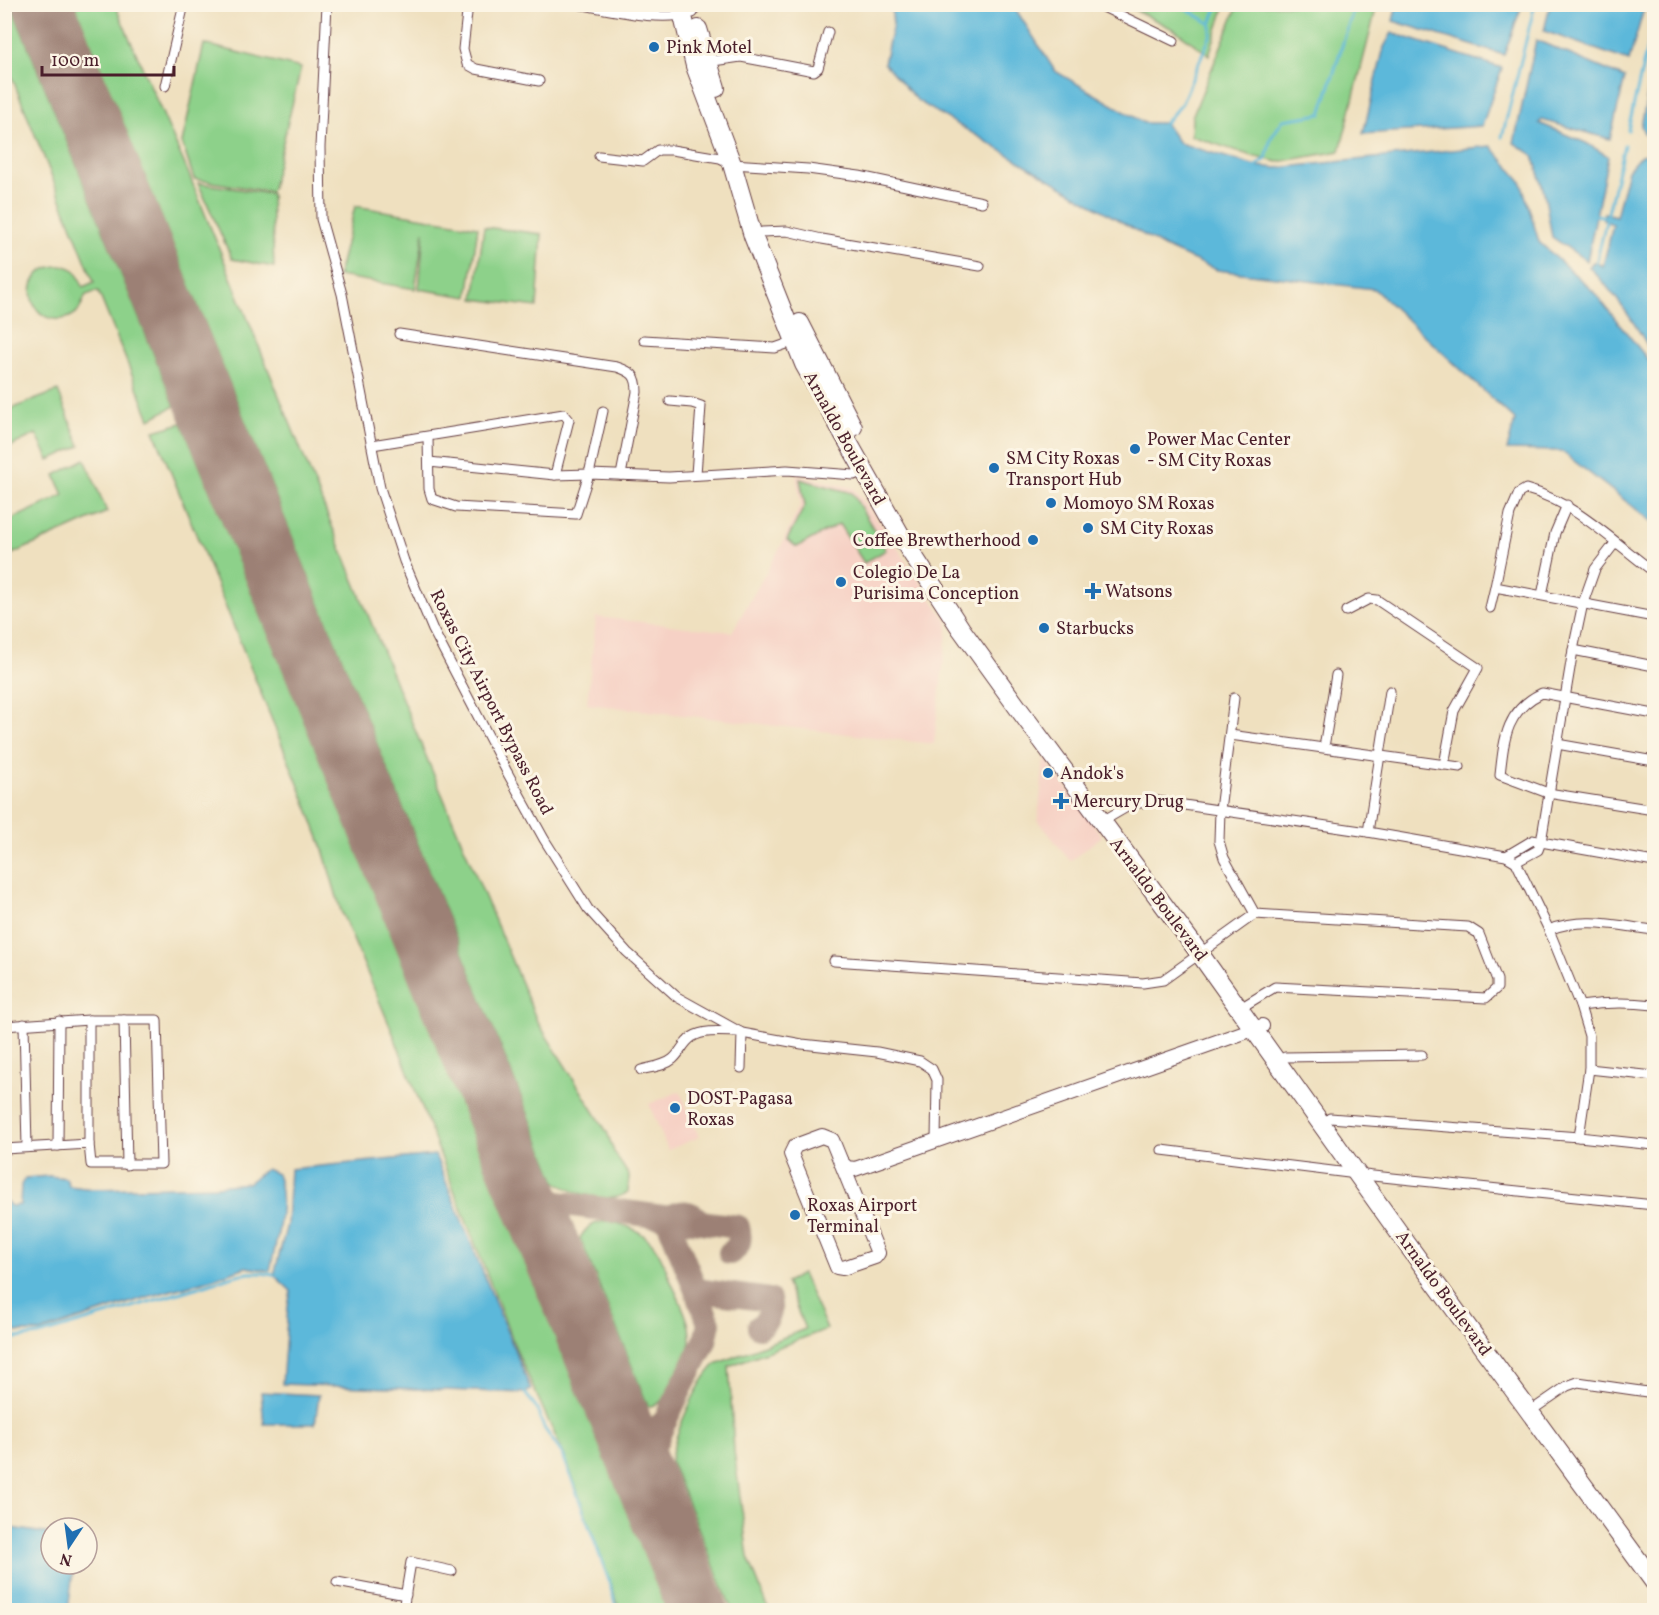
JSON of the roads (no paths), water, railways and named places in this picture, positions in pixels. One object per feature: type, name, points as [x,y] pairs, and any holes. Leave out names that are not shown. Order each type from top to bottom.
[{"type":"highway","name":"Arnaldo Boulevard","points":[[687,10],[701,64],[737,164],[758,234],[800,339],[872,479],[914,538],[966,626],[1022,705],[1204,952],[1565,1453],[1620,1527],[1654,1566]]},
{"type":"highway","name":"Arnaldo Boulevard","points":[[1204,952],[1246,1004],[1258,1028],[1285,1057],[1311,1100],[1330,1119],[1365,1175]]},
{"type":"highway","name":"Arnaldo Boulevard","points":[[1515,1382],[1538,1406],[1565,1453]]},
{"type":"highway","name":"Arnaldo Boulevard","points":[[1620,1527],[1654,1582]]},
{"type":"street","points":[[165,86],[184,4]]},
{"type":"street","name":"Roxas City Airport Bypass Road","points":[[327,4],[320,147],[321,219],[342,294],[383,499],[404,561],[433,630],[507,772],[550,849],[588,909],[627,952],[677,998],[742,1032],[802,1044],[877,1052],[920,1061],[932,1069],[937,1080],[936,1141]]},
{"type":"street","points":[[468,4],[463,48],[467,64],[489,72],[539,81]]},
{"type":"street","points":[[577,4],[651,16],[687,10]]},
{"type":"street","points":[[1097,4],[1174,41]]},
{"type":"street","points":[[701,64],[741,57],[814,71],[818,68],[828,32]]},
{"type":"street","points":[[598,156],[643,161],[658,150],[672,150],[720,158],[737,164],[808,169],[859,176],[982,202]]},
{"type":"street","points":[[758,234],[787,231],[980,266]]},
{"type":"street","points":[[399,334],[617,367],[630,372],[637,381],[637,392],[621,475]]},
{"type":"street","points":[[644,340],[776,348],[800,339]]},
{"type":"street","points":[[670,401],[701,406],[696,474]]},
{"type":"street","points":[[428,437],[429,489],[432,499],[456,507],[576,514],[589,474],[603,411]]},
{"type":"street","points":[[372,445],[564,414],[569,420],[555,475]]},
{"type":"street","points":[[429,462],[555,475],[669,477],[787,470],[854,475],[872,479]]},
{"type":"street","points":[[1490,608],[1510,514],[1519,493],[1526,489],[1545,494],[1567,505],[1654,572]]},
{"type":"street","points":[[1542,595],[1555,533],[1567,505]]},
{"type":"street","points":[[1516,862],[1538,850],[1541,842],[1582,603],[1595,569],[1615,543]]},
{"type":"street","points":[[1495,587],[1654,617]]},
{"type":"street","points":[[1346,611],[1369,599],[1377,600],[1478,668],[1454,711],[1444,765]]},
{"type":"street","points":[[1573,650],[1654,666]]},
{"type":"street","points":[[1324,747],[1336,675]]},
{"type":"street","points":[[1368,832],[1390,692]]},
{"type":"street","points":[[1654,714],[1542,693],[1526,700],[1510,723],[1504,740],[1500,775],[1548,793],[1654,810]]},
{"type":"street","points":[[1234,698],[1220,810],[1219,841],[1221,850],[1255,914]]},
{"type":"street","points":[[1230,735],[1460,767]]},
{"type":"street","points":[[1557,744],[1654,761]]},
{"type":"street","points":[[1105,819],[1132,804],[1157,801],[1368,832],[1506,856],[1516,862],[1580,1006],[1589,1036],[1589,1069],[1579,1137]]},
{"type":"street","points":[[1506,856],[1533,840],[1654,862]]},
{"type":"street","points":[[834,961],[1143,983],[1163,980],[1255,914],[1468,927],[1479,934],[1497,980],[1497,988],[1486,998],[1275,987],[1246,1004]]},
{"type":"street","points":[[1548,930],[1564,923],[1589,923],[1654,930]]},
{"type":"street","points":[[1580,1006],[1627,1002],[1654,1005]]},
{"type":"street","points":[[4,1026],[59,1021],[89,1020],[157,1020],[161,1164],[91,1164],[89,1020]]},
{"type":"street","points":[[124,1020],[127,1165]]},
{"type":"street","points":[[58,1146],[59,1021]]},
{"type":"street","points":[[24,1024],[27,1147]]},
{"type":"street","points":[[841,1162],[847,1168],[855,1169],[1258,1028]]},
{"type":"street","points":[[641,1070],[663,1065],[674,1059],[682,1046],[693,1036],[714,1031],[742,1032],[741,1068]]},
{"type":"street","points":[[1285,1057],[1422,1055]]},
{"type":"street","points":[[1589,1069],[1654,1076]]},
{"type":"street","points":[[1330,1119],[1579,1137],[1654,1145]]},
{"type":"street","points":[[817,1137],[827,1137],[832,1140],[841,1162],[878,1253],[875,1257],[840,1269],[837,1267],[800,1177],[792,1150],[795,1146],[817,1137]]},
{"type":"street","points":[[4,1149],[89,1144]]},
{"type":"street","points":[[1162,1150],[1365,1175],[1654,1205]]},
{"type":"street","points":[[849,1183],[855,1169]]},
{"type":"street","points":[[1538,1406],[1567,1386],[1578,1382],[1654,1393]]},
{"type":"street","points":[[404,1611],[411,1562],[452,1571]]},
{"type":"street","points":[[337,1582],[406,1595]]},
{"type":"water","points":[[1397,4],[1522,5],[1504,55],[1393,21]]},
{"type":"water","points":[[891,5],[1013,5],[1055,71],[1144,123],[1165,123],[1179,143],[1256,166],[1277,168],[1491,146],[1521,181],[1539,242],[1593,291],[1654,367],[1654,523],[1561,451],[1507,450],[1515,420],[1374,289],[1217,270],[1164,247],[918,101],[884,63],[893,24]]},
{"type":"water","points":[[1550,5],[1645,5],[1629,61],[1544,31]]},
{"type":"water","points":[[1392,33],[1502,68],[1482,126],[1363,134],[1384,47]]},
{"type":"water","points":[[1536,40],[1625,78],[1610,139],[1542,120],[1539,123],[1586,143],[1608,156],[1587,261],[1552,237],[1544,192],[1533,155],[1514,143]]},
{"type":"water","points":[[1653,67],[1654,139],[1645,135],[1641,126]]},
{"type":"water","points":[[1654,153],[1654,357],[1625,310],[1589,267],[1593,262],[1603,266],[1613,225],[1603,219],[1604,213],[1616,216],[1628,170],[1641,155]]},
{"type":"water","points":[[435,1155],[531,1390],[525,1393],[282,1384],[291,1291],[274,1275],[287,1224],[290,1169]]},
{"type":"water","points":[[266,1169],[277,1174],[281,1198],[280,1222],[270,1271],[246,1267],[40,1332],[17,1332],[5,1328],[5,1200],[11,1206],[20,1205],[21,1185],[25,1178],[49,1176],[66,1178],[69,1186],[94,1189],[216,1186],[248,1183]]},
{"type":"water","points":[[261,1392],[319,1395],[315,1424],[264,1424]]},
{"type":"water","points":[[4,1527],[39,1532],[39,1576],[72,1576],[68,1610],[5,1610]]},
{"type":"waterway","points":[[1165,123],[1182,103],[1211,34],[1211,24],[1178,4]]},
{"type":"waterway","points":[[1211,24],[1218,4]]},
{"type":"waterway","points":[[1256,166],[1266,159],[1271,138],[1283,120],[1321,114],[1355,4]]},
{"type":"waterway","points":[[1502,137],[1535,4]]},
{"type":"waterway","points":[[1628,130],[1654,17]]},
{"type":"waterway","points":[[1645,57],[1654,59]]},
{"type":"waterway","points":[[1596,264],[1624,145]]},
{"type":"waterway","points":[[1596,215],[1606,217]]},
{"type":"waterway","points":[[4,1335],[17,1338],[39,1335],[237,1275],[250,1273],[274,1275]]},
{"type":"waterway","points":[[525,1393],[536,1407],[544,1428],[563,1455],[608,1578],[617,1610]]},
{"type":"place","name":"Pink Motel","points":[[654,47]]},
{"type":"place","name":"Power Mac Center - SM City Roxas","points":[[1135,449]]},
{"type":"place","name":"SM City Roxas Transport Hub","points":[[994,468]]},
{"type":"place","name":"Momoyo SM Roxas","points":[[1051,503]]},
{"type":"place","name":"SM City Roxas","points":[[1088,528]]},
{"type":"place","name":"Coffee Brewtherhood","points":[[1033,540]]},
{"type":"place","name":"Colegio De La Purisima Conception","points":[[841,582]]},
{"type":"place","name":"Watsons","points":[[1093,591]]},
{"type":"place","name":"Starbucks","points":[[1044,628]]},
{"type":"place","name":"Andok's","points":[[1048,773]]},
{"type":"place","name":"Mercury Drug","points":[[1061,801]]},
{"type":"place","name":"DOST-Pagasa Roxas","points":[[675,1108]]},
{"type":"place","name":"Roxas Airport Terminal","points":[[795,1215]]}]
